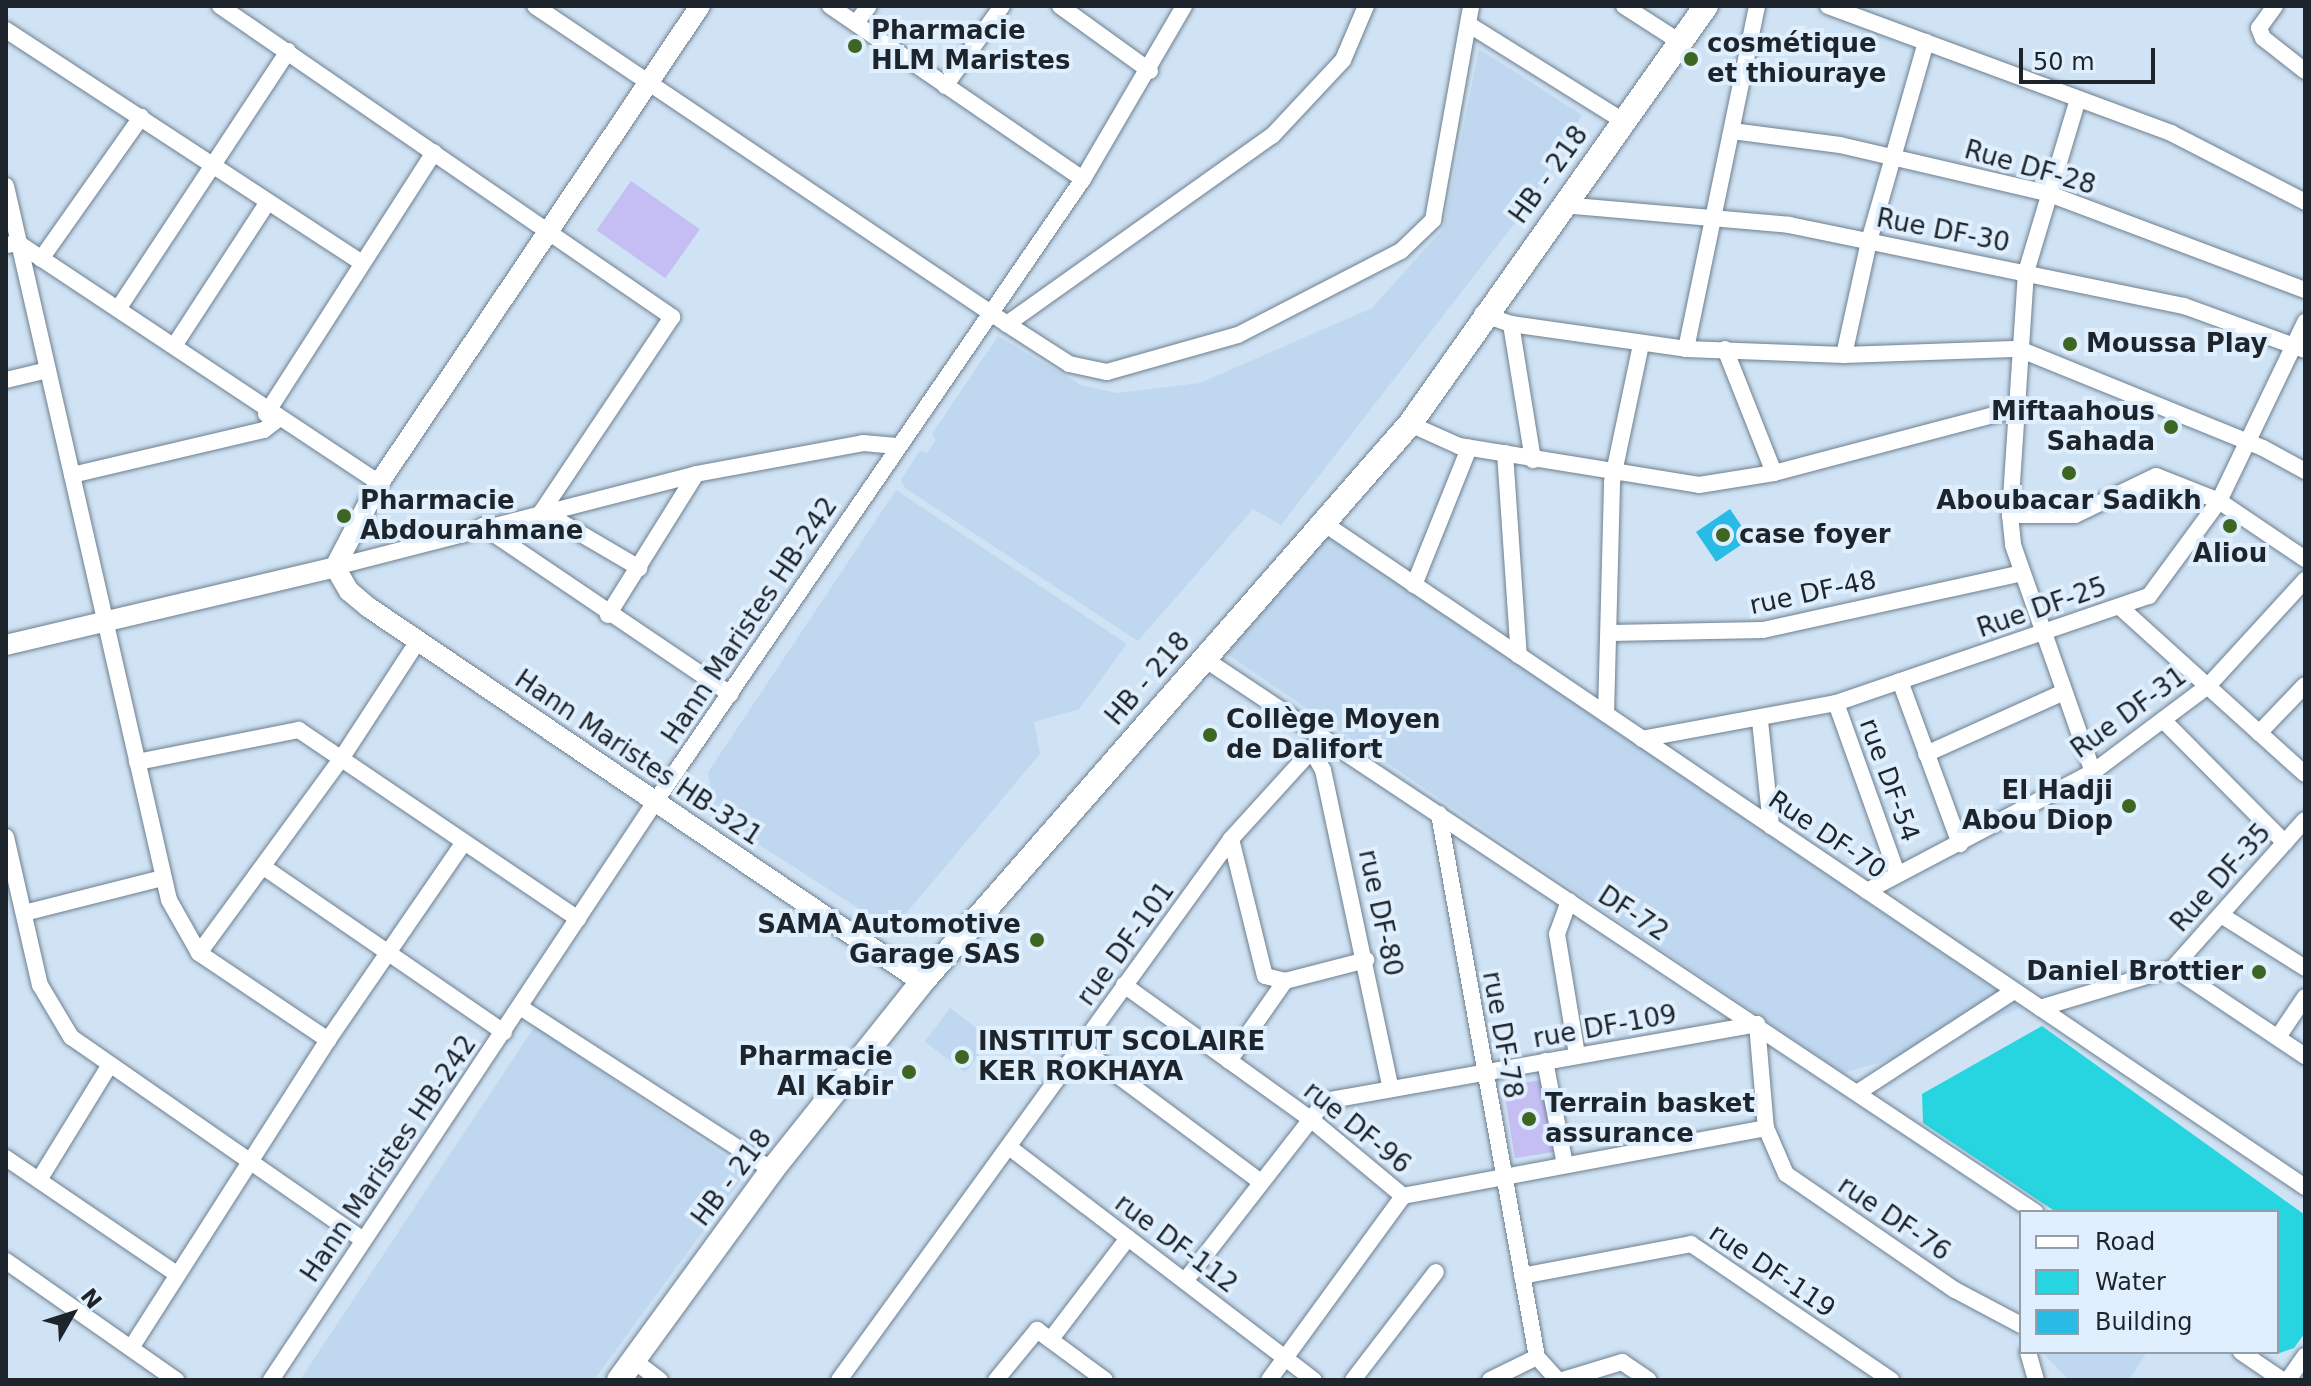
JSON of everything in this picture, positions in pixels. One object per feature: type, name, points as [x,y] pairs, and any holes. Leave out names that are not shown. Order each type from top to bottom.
[{"type":"main road","name":"HB - 218","points":[[626,1370],[772,1170],[922,982],[1410,424],[1482,314],[1706,6]]},
{"type":"street","points":[[220,6],[672,317],[542,511]]},
{"type":"street","points":[[535,6],[1069,364],[1107,372],[1238,335],[1401,251],[1433,220],[1471,6]]},
{"type":"street","points":[[335,567],[379,483],[700,6]]},
{"type":"street","points":[[830,6],[1083,179]]},
{"type":"street","points":[[856,23],[869,6]]},
{"type":"street","points":[[945,86],[1002,6]]},
{"type":"street","points":[[1060,6],[1150,71]]},
{"type":"street","name":"Hann Maristes HB-242","points":[[271,1380],[655,802],[1083,179],[1150,71],[1184,6]]},
{"type":"street","points":[[1007,324],[1272,136],[1343,60],[1366,6]]},
{"type":"street","points":[[1624,6],[1680,42]]},
{"type":"street","points":[[1686,349],[1757,6]]},
{"type":"street","points":[[1828,6],[2171,133],[2305,202]]},
{"type":"street","points":[[2274,6],[2259,28],[2263,38],[2305,71]]},
{"type":"street","points":[[1468,24],[1623,121]]},
{"type":"street","points":[[6,30],[361,262]]},
{"type":"street","points":[[1844,355],[1869,241],[1926,42]]},
{"type":"street","points":[[118,309],[209,163],[288,51]]},
{"type":"street","points":[[2078,99],[2047,193],[2026,272],[2010,515],[2022,573],[2093,772]]},
{"type":"street","points":[[41,259],[141,117]]},
{"type":"street","name":"Rue DF-28","points":[[1732,131],[1893,157],[2047,193],[2305,290]]},
{"type":"street","points":[[72,475],[264,430],[361,262],[434,152]]},
{"type":"street","points":[[6,186],[12,244],[48,370],[102,622],[162,878],[181,929],[199,953],[328,1040]]},
{"type":"street","points":[[174,346],[268,202]]},
{"type":"street","name":"Rue DF-30","points":[[1562,205],[1715,214],[1869,241],[2184,306],[2299,348]]},
{"type":"street","points":[[12,244],[118,309],[272,417],[379,483]]},
{"type":"street","points":[[1482,314],[1511,324],[1686,349],[1844,355],[2019,349],[2305,471]]},
{"type":"street","name":"Rue DF-25","points":[[1642,739],[1760,721],[1836,703],[2149,596],[2219,501],[2299,348],[2305,322]]},
{"type":"street","points":[[1511,324],[1533,460]]},
{"type":"street","points":[[1606,714],[1614,475],[1641,344]]},
{"type":"street","points":[[1725,349],[1774,473]]},
{"type":"street","points":[[6,380],[48,370]]},
{"type":"street","points":[[1410,424],[1469,448],[1614,475],[1699,485],[1774,473],[2017,409]]},
{"type":"street","points":[[6,645],[335,567],[482,526],[696,474],[863,443],[897,446]]},
{"type":"street","points":[[1414,585],[1469,448]]},
{"type":"street","points":[[1505,453],[1519,656]]},
{"type":"street","points":[[608,615],[696,474]]},
{"type":"street","points":[[2010,515],[2075,515],[2156,476],[2219,501],[2305,559]]},
{"type":"street","points":[[542,511],[639,568]]},
{"type":"street","name":"Rue DF-70","points":[[1322,522],[2305,1187]]},
{"type":"street","points":[[482,526],[608,615],[730,694]]},
{"type":"street","name":"Hann Maristes HB-321","points":[[335,567],[349,591],[418,641],[922,982]]},
{"type":"street","name":"rue DF-48","points":[[1610,633],[1763,630],[2022,573]]},
{"type":"street","name":"Rue DF-31","points":[[1867,891],[2093,772],[2208,686],[2305,580]]},
{"type":"street","points":[[2120,607],[2305,774]]},
{"type":"street","points":[[199,953],[265,868],[418,641]]},
{"type":"street","name":"DF-72","points":[[1203,658],[1317,745],[1439,814],[1860,1091],[2032,1210]]},
{"type":"street","points":[[1900,681],[1960,844]]},
{"type":"street","points":[[2259,733],[2305,685]]},
{"type":"street","points":[[1926,754],[2064,692]]},
{"type":"street","name":"rue DF-54","points":[[1836,703],[1897,873]]},
{"type":"street","points":[[2163,720],[2285,843]]},
{"type":"street","points":[[1760,721],[1771,826]]},
{"type":"street","points":[[137,762],[299,730],[578,919]]},
{"type":"street","name":"rue DF-101","points":[[839,1380],[1231,839],[1317,745]]},
{"type":"street","name":"rue DF-80","points":[[1317,745],[1366,960],[1391,1089]]},
{"type":"street","name":"rue DF-78","points":[[1439,814],[1485,1074],[1499,1175],[1537,1357]]},
{"type":"street","name":"Rue DF-35","points":[[2173,968],[2305,820]]},
{"type":"street","points":[[6,837],[12,894],[24,913],[51,1011],[71,1037],[247,1163],[363,1240]]},
{"type":"street","points":[[1231,839],[1261,969],[1285,981]]},
{"type":"street","points":[[131,1348],[247,1163],[464,842]]},
{"type":"street","points":[[265,868],[388,956],[504,1032]]},
{"type":"street","points":[[24,913],[162,878]]},
{"type":"street","points":[[1569,901],[1557,934],[1577,1055]]},
{"type":"street","points":[[2221,915],[2305,968]]},
{"type":"street","points":[[1229,1061],[1285,981],[1366,960]]},
{"type":"street","points":[[2040,1008],[2173,968],[2305,1056]]},
{"type":"street","name":"rue DF-96","points":[[1124,985],[1308,1117],[1403,1196]]},
{"type":"street","points":[[1860,1091],[2014,991]]},
{"type":"street","points":[[2278,1037],[2305,997]]},
{"type":"street","points":[[520,1007],[772,1170]]},
{"type":"street","name":"rue DF-109","points":[[1308,1117],[1321,1103],[1757,1024]]},
{"type":"street","name":"rue DF-76","points":[[1757,1024],[1766,1128],[1786,1174],[1955,1290],[2019,1324]]},
{"type":"street","points":[[1081,1048],[1261,1182]]},
{"type":"street","points":[[1545,1061],[1565,1165]]},
{"type":"street","points":[[39,1180],[109,1066]]},
{"type":"street","points":[[1185,1281],[1308,1117]]},
{"type":"street","points":[[1269,1380],[1403,1196],[1499,1175],[1766,1128]]},
{"type":"street","name":"rue DF-112","points":[[1009,1147],[1314,1380]]},
{"type":"street","points":[[6,1158],[177,1274]]},
{"type":"street","points":[[1051,1339],[1128,1238]]},
{"type":"street","name":"rue DF-119","points":[[1522,1276],[1691,1244],[1883,1379]]},
{"type":"street","points":[[6,1261],[176,1380]]},
{"type":"street","points":[[1353,1380],[1436,1272]]},
{"type":"street","points":[[996,1380],[1032,1332],[1051,1339],[1105,1380]]},
{"type":"street","points":[[2029,1354],[2036,1380]]},
{"type":"street","points":[[2244,1354],[2285,1380],[2305,1356]]},
{"type":"street","points":[[1490,1380],[1537,1357],[1560,1380],[1622,1362],[1649,1380]]},
{"type":"street","points":[[626,1370],[660,1380]]},
{"type":"shaded area","points":[[1479,49],[1582,115],[1525,210],[1281,525],[1253,509],[1138,641],[905,488],[901,480],[920,450],[927,453],[936,440],[932,434],[998,336],[1081,385],[1117,393],[1200,383],[1372,308],[1443,229]]},
{"type":"shaded area","points":[[631,181],[700,229],[665,278],[597,230]]},
{"type":"shaded area","points":[[896,490],[1127,644],[1079,709],[1034,722],[1040,754],[892,930],[716,817],[708,772]]},
{"type":"shaded area","points":[[1326,535],[2022,1007],[1928,1049],[1843,1073],[1224,652]]},
{"type":"shaded area","name":"INSTITUT SCOLAIRE KER ROKHAYA","points":[[950,1008],[991,1039],[965,1072],[925,1042]]},
{"type":"shaded area","points":[[535,1026],[747,1171],[594,1380],[300,1380]]},
{"type":"shaded area","name":"Terrain basket assurance","points":[[1542,1080],[1553,1152],[1515,1158],[1503,1086]]},
{"type":"shaded area","points":[[2044,1354],[2146,1354],[2129,1380],[2069,1380]]},
{"type":"water","points":[[2042,1026],[2305,1215],[2305,1333],[2294,1348],[2279,1353],[2279,1210],[2053,1210],[1923,1123],[1922,1094]]},
{"type":"building","name":"case foyer","points":[[1730,509],[1750,539],[1716,562],[1696,532]]},
{"type":"place","name":"Pharmacie HLM Maristes","points":[[855,46]]},
{"type":"place","name":"cosmétique et thiouraye","points":[[1691,59]]},
{"type":"place","name":"Moussa Play","points":[[2070,344]]},
{"type":"place","name":"Miftaahous Sahada","points":[[2171,427]]},
{"type":"place","name":"Aboubacar Sadikh","points":[[2069,473]]},
{"type":"place","name":"Pharmacie Abdourahmane","points":[[344,516]]},
{"type":"place","name":"Aliou","points":[[2230,526]]},
{"type":"place","name":"case foyer","points":[[1723,535]]},
{"type":"place","name":"Collège Moyen de Dalifort","points":[[1210,735]]},
{"type":"place","name":"El Hadji Abou Diop","points":[[2129,806]]},
{"type":"place","name":"SAMA Automotive Garage SAS","points":[[1037,940]]},
{"type":"place","name":"Daniel Brottier","points":[[2259,972]]},
{"type":"place","name":"INSTITUT SCOLAIRE KER ROKHAYA","points":[[962,1057]]},
{"type":"place","name":"Pharmacie Al Kabir","points":[[909,1072]]},
{"type":"place","name":"Terrain basket assurance","points":[[1529,1119]]}]
